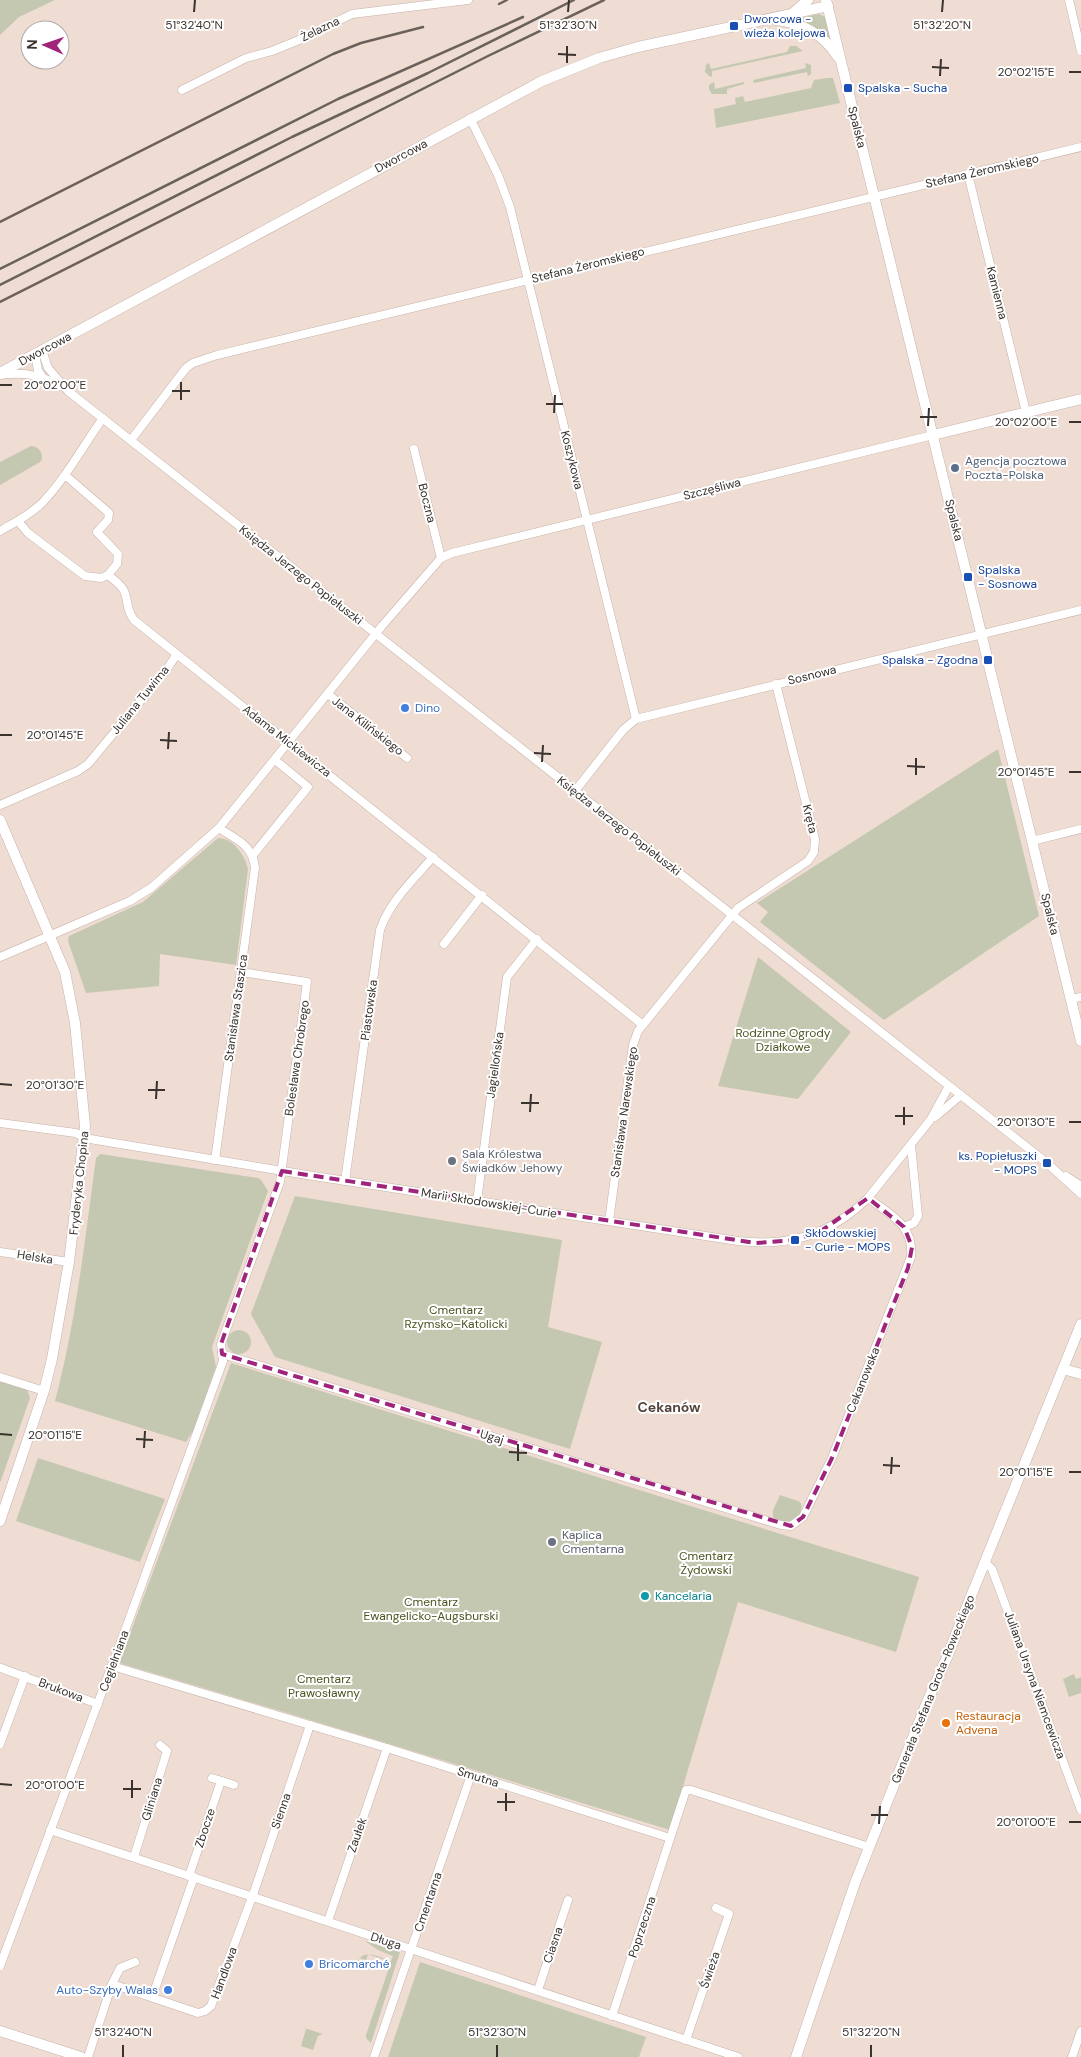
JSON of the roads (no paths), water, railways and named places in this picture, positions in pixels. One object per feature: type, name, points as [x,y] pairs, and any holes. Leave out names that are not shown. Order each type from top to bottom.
[{"type":"street","name":"Żelazna","points":[[182,90],[246,58],[272,51],[299,40],[352,14],[468,0]]},
{"type":"street","points":[[787,15],[801,8],[808,0]]},
{"type":"street","points":[[1069,0],[1081,50]]},
{"type":"street","name":"Dworcowa","points":[[0,374],[470,118],[542,81],[599,58],[665,40],[787,15],[827,3]]},
{"type":"street","name":"Spalska","points":[[827,3],[1032,841],[1076,998],[1081,1040]]},
{"type":"street","points":[[765,19],[796,24],[808,29],[828,42],[842,62]]},
{"type":"street","name":"Koszykowa","points":[[470,118],[505,190],[510,207],[636,719]]},
{"type":"street","name":"Stefana Żeromskiego","points":[[131,440],[180,375],[193,364],[217,355],[1081,147]]},
{"type":"street","name":"Kamienna","points":[[968,174],[1026,412]]},
{"type":"street","points":[[39,352],[38,370],[44,378]]},
{"type":"street","name":"Księdza Jerzego Popiełuszki","points":[[39,352],[48,368],[68,391]]},
{"type":"street","name":"Księdza Jerzego Popiełuszki","points":[[0,374],[24,373],[44,378],[68,391],[961,1096],[1052,1167],[1081,1186]]},
{"type":"street","name":"Szczęśliwa","points":[[376,634],[431,567],[441,558],[452,553],[1081,399]]},
{"type":"street","points":[[0,531],[18,521],[41,504],[65,475],[103,418]]},
{"type":"street","name":"Boczna","points":[[414,449],[441,558]]},
{"type":"street","points":[[18,521],[28,534],[85,576],[102,578],[108,575],[116,564],[118,554],[97,532],[108,520],[109,513],[65,475]]},
{"type":"street","name":"Adama Mickiewicza","points":[[108,575],[122,588],[127,608],[134,620],[643,1025]]},
{"type":"street","name":"Sosnowa","points":[[575,791],[623,730],[636,719],[1081,610]]},
{"type":"street","name":"Jana Kilińskiego","points":[[0,958],[51,937],[140,895],[219,828],[376,634]]},
{"type":"street","name":"Juliana Tuwima","points":[[0,805],[78,771],[88,764],[167,669],[177,654]]},
{"type":"street","name":"Kręta","points":[[732,916],[738,908],[808,861],[815,849],[815,839],[776,684]]},
{"type":"street","name":"Jana Kilińskiego","points":[[328,694],[407,758]]},
{"type":"street","points":[[219,828],[245,845],[253,855],[308,787],[275,760]]},
{"type":"street","name":"Fryderyka Chopina","points":[[0,820],[65,972],[82,1086],[85,1138],[69,1262],[44,1391],[0,1520]]},
{"type":"street","points":[[1032,841],[1081,830]]},
{"type":"street","name":"Stanisława Staszica","points":[[215,1160],[255,868],[253,855]]},
{"type":"street","name":"Piastowska","points":[[345,1180],[380,930],[384,917],[433,857]]},
{"type":"street","points":[[444,944],[482,895]]},
{"type":"street","name":"Stanisława Narewskiego","points":[[609,1221],[635,1037],[732,916]]},
{"type":"street","name":"Jagiellońska","points":[[477,1201],[507,977],[537,939]]},
{"type":"street","name":"Bolesława Chrobrego","points":[[241,972],[308,982],[282,1171]]},
{"type":"street","name":"Marii Skłodowskiej-Curie","points":[[0,1123],[76,1133],[85,1138],[282,1171],[738,1240],[773,1243],[796,1240],[830,1227],[868,1198],[931,1119],[949,1086]]},
{"type":"street","name":"Marii Skłodowskiej-Curie","points":[[931,1119],[961,1096]]},
{"type":"street","points":[[868,1198],[904,1227],[914,1223],[918,1216],[911,1145]]},
{"type":"street","name":"Księdza Jerzego Popiełuszki","points":[[1052,1167],[1081,1194]]},
{"type":"street","name":"Cegielniana","points":[[0,1966],[223,1361],[221,1344],[277,1192],[282,1171]]},
{"type":"street","name":"Cekanowska","points":[[791,1526],[803,1517],[832,1458],[908,1268],[912,1246],[904,1227]]},
{"type":"street","name":"Helska","points":[[0,1252],[69,1262]]},
{"type":"street","name":"Generała Stefana Grota-Roweckiego","points":[[796,2057],[869,1847],[1081,1324]]},
{"type":"street","name":"Ugaj","points":[[222,1354],[686,1497],[781,1525],[791,1526]]},
{"type":"street","points":[[1063,1369],[1081,1374]]},
{"type":"street","points":[[0,1377],[44,1391]]},
{"type":"street","name":"Juliana Ursyna Niemcewicza","points":[[985,1562],[992,1569],[1081,1810]]},
{"type":"street","name":"Smutna","points":[[112,1666],[387,1748],[670,1838]]},
{"type":"street","name":"Brukowa","points":[[1,1668],[98,1704]]},
{"type":"street","name":"Brukowa","points":[[0,1744],[25,1676]]},
{"type":"street","name":"Sienna","points":[[251,1896],[254,1892],[310,1725]]},
{"type":"street","name":"Gliniana","points":[[134,1857],[167,1751],[160,1745]]},
{"type":"street","name":"Zaułek","points":[[328,1921],[387,1748]]},
{"type":"street","name":"Cmentarna","points":[[374,2057],[471,1775]]},
{"type":"street","points":[[212,1778],[234,1785]]},
{"type":"street","name":"Zbocze","points":[[192,1876],[220,1781]]},
{"type":"street","points":[[670,1838],[683,1795],[686,1790],[691,1790],[869,1847]]},
{"type":"street","name":"Długa","points":[[50,1830],[538,1990],[686,2040],[721,2054],[738,2057]]},
{"type":"street","name":"Poprzeczna","points":[[612,2016],[670,1838]]},
{"type":"street","points":[[155,1989],[192,1876]]},
{"type":"street","name":"Handlowa","points":[[112,1984],[198,2013],[205,2011],[215,1999],[251,1896]]},
{"type":"street","name":"Ciasna","points":[[538,1990],[568,1900]]},
{"type":"street","name":"Świeża","points":[[686,2040],[729,1914],[716,1908]]},
{"type":"street","points":[[88,2057],[112,1984],[120,1968],[135,1962]]},
{"type":"street","points":[[0,2031],[81,2057]]},
{"type":"street","points":[[1072,2057],[1081,2031]]},
{"type":"railway","points":[[499,4],[507,0]]},
{"type":"railway","points":[[0,285],[292,137],[428,73],[574,0]]},
{"type":"railway","points":[[0,302],[488,56],[604,0]]},
{"type":"railway","points":[[0,269],[338,99],[523,17]]},
{"type":"railway","points":[[0,222],[333,54],[361,43],[423,27]]},
{"type":"place","name":"Dworcowa - wieża kolejowa","points":[[734,26]]},
{"type":"place","name":"Spalska - Sucha","points":[[848,88]]},
{"type":"place","name":"Agencja pocztowa Poczta-Polska","points":[[955,468]]},
{"type":"place","name":"Spalska - Sosnowa","points":[[968,577]]},
{"type":"place","name":"Spalska - Zgodna","points":[[988,660]]},
{"type":"place","name":"Dino","points":[[405,708]]},
{"type":"place","name":"Sala Królestwa Świadków Jehowy","points":[[452,1161]]},
{"type":"place","name":"ks. Popiełuszki - MOPS","points":[[1047,1163]]},
{"type":"place","name":"Skłodowskiej - Curie - MOPS","points":[[795,1240]]},
{"type":"place","name":"Kaplica Cmentarna","points":[[552,1542]]},
{"type":"place","name":"Kancelaria","points":[[645,1596]]},
{"type":"place","name":"Restauracja Advena","points":[[946,1723]]},
{"type":"place","name":"Bricomarché","points":[[309,1964]]},
{"type":"place","name":"Auto-Szyby Walas","points":[[168,1990]]},
{"type":"district","name":"Cekanów","points":[[669,1407]]},
{"type":"park label","name":"Rodzinne Ogrody Działkowe","points":[[783,1040]]},
{"type":"park label","name":"Cmentarz Rzymsko–Katolicki","points":[[456,1317]]},
{"type":"park label","name":"Cmentarz Żydowski","points":[[706,1563]]},
{"type":"park label","name":"Cmentarz Ewangelicko-Augsburski","points":[[431,1609]]},
{"type":"park label","name":"Cmentarz Prawosławny","points":[[324,1686]]}]
